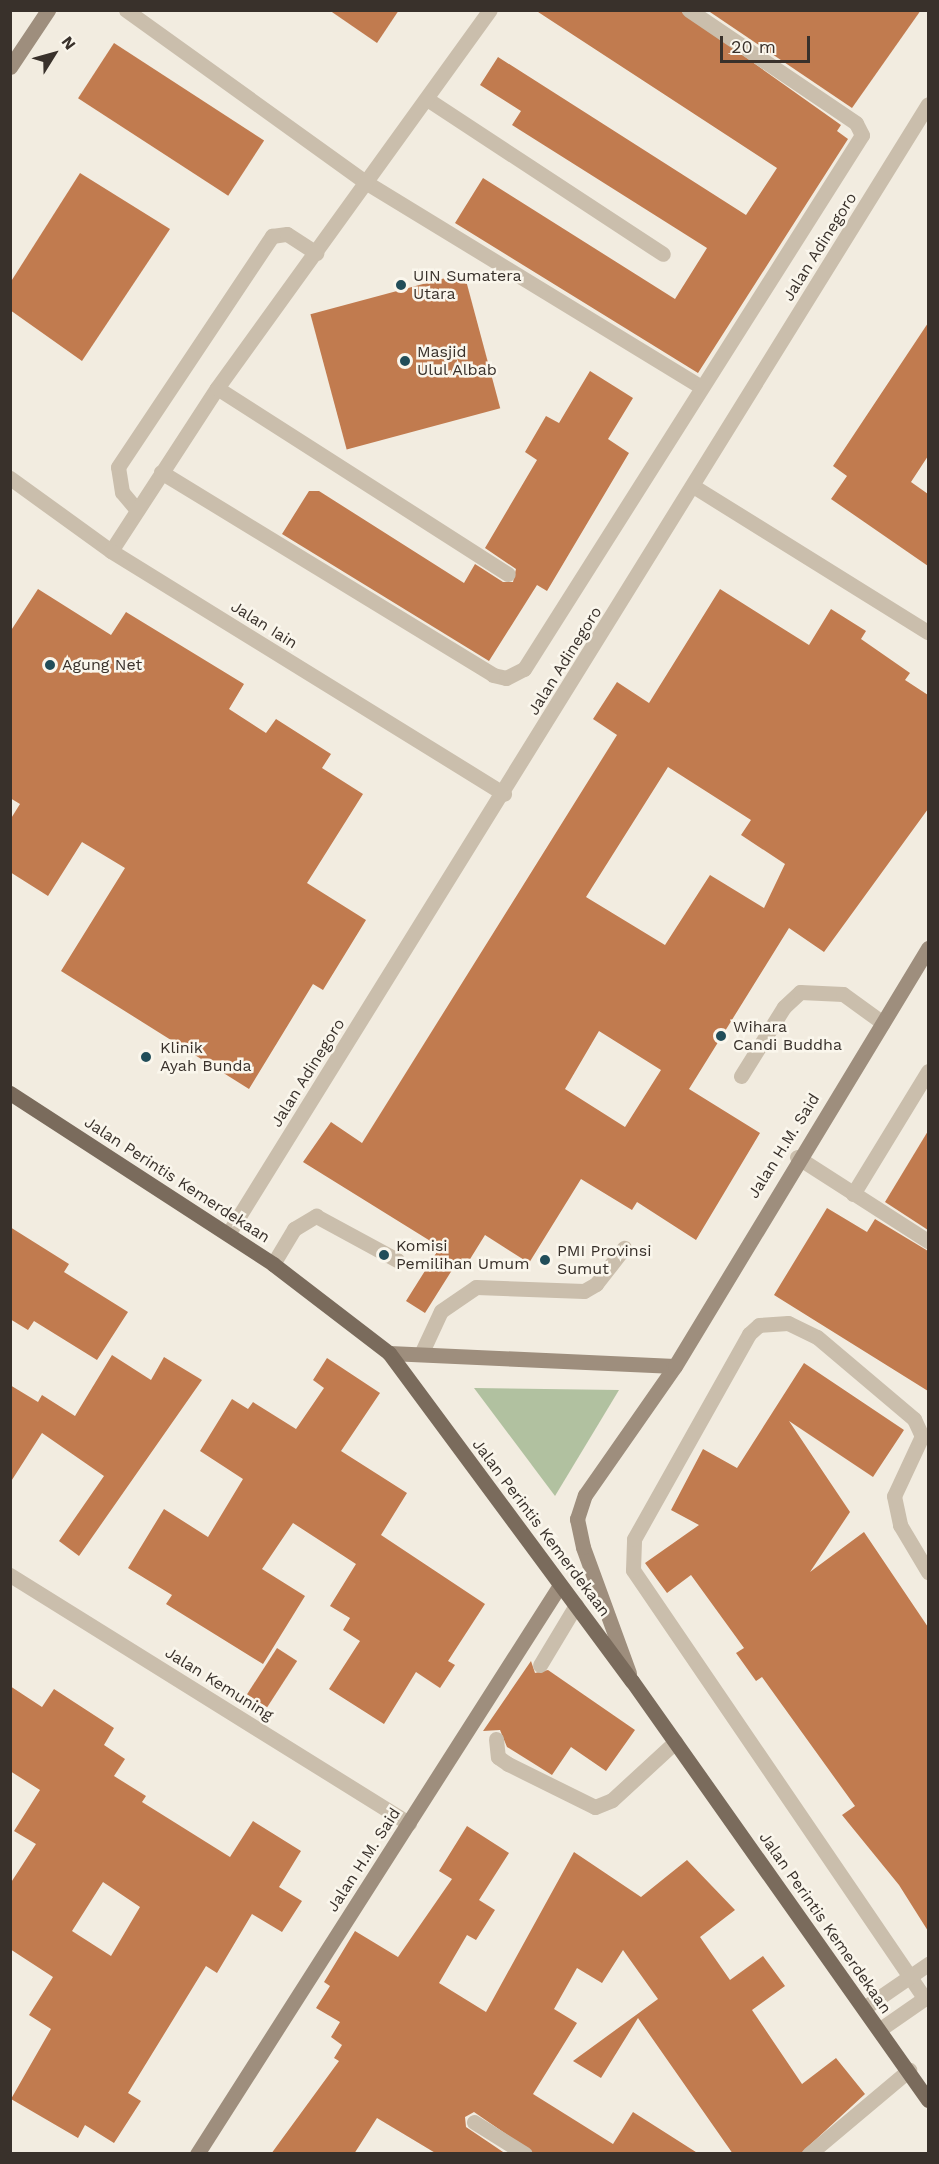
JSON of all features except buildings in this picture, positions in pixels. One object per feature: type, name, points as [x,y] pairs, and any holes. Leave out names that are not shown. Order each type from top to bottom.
[{"type":"main road","name":"Jalan Perintis Kemerdekaan","points":[[10,1093],[273,1264],[389,1353],[632,1681],[928,2100]]},
{"type":"street","points":[[10,67],[48,10]]},
{"type":"street","points":[[126,10],[367,183],[700,386]]},
{"type":"street","points":[[111,551],[217,388],[490,10]]},
{"type":"street","points":[[161,472],[506,678],[524,669],[700,386],[861,135],[856,123],[688,10]]},
{"type":"street","points":[[427,99],[663,255]]},
{"type":"street","name":"Jalan Adinegoro","points":[[228,1234],[504,794],[928,104]]},
{"type":"street","points":[[138,510],[122,492],[118,467],[272,236],[287,234],[316,253]]},
{"type":"street","points":[[217,388],[508,574]]},
{"type":"street","name":"Jalan Iain","points":[[10,478],[111,551],[504,794]]},
{"type":"street","points":[[693,486],[928,632]]},
{"type":"street","name":"Jalan H.M. Said","points":[[632,1681],[599,1598],[577,1519],[585,1495],[675,1366],[797,1157],[928,948]]},
{"type":"street","points":[[741,1076],[784,1007],[800,992],[843,994],[883,1023]]},
{"type":"street","points":[[853,1194],[928,1071]]},
{"type":"street","points":[[797,1157],[928,1241]]},
{"type":"street","points":[[273,1264],[294,1229],[316,1216],[397,1260]]},
{"type":"street","points":[[421,1354],[441,1311],[476,1287],[584,1291],[596,1284],[624,1248]]},
{"type":"street","points":[[879,2030],[927,1998],[633,1570],[639,1530],[749,1334],[759,1325],[788,1323],[817,1337],[914,1419],[922,1436],[894,1496],[900,1525],[928,1572]]},
{"type":"street","points":[[389,1353],[675,1366]]},
{"type":"street","name":"Jalan Kemuning","points":[[10,1575],[409,1823]]},
{"type":"street","name":"Jalan H.M. Said","points":[[197,2154],[560,1585]]},
{"type":"street","points":[[540,1665],[576,1605]]},
{"type":"street","points":[[495,1739],[494,1748],[503,1760],[595,1807],[612,1800],[675,1742]]},
{"type":"street","points":[[864,2008],[928,1964]]},
{"type":"street","points":[[809,2154],[909,2070]]},
{"type":"street","points":[[474,2122],[525,2154]]},
{"type":"green space","points":[[474,1388],[619,1390],[555,1496]]},
{"type":"place","name":"UIN Sumatera Utara","points":[[401,285]]},
{"type":"place","name":"Masjid Ulul Albab","points":[[405,361]]},
{"type":"place","name":"Agung Net","points":[[50,665]]},
{"type":"place","name":"Wihara Candi Buddha","points":[[721,1036]]},
{"type":"place","name":"Klinik Ayah Bunda","points":[[146,1057]]},
{"type":"place","name":"Komisi Pemilihan Umum","points":[[384,1255]]},
{"type":"place","name":"PMI Provinsi Sumut","points":[[545,1260]]}]
